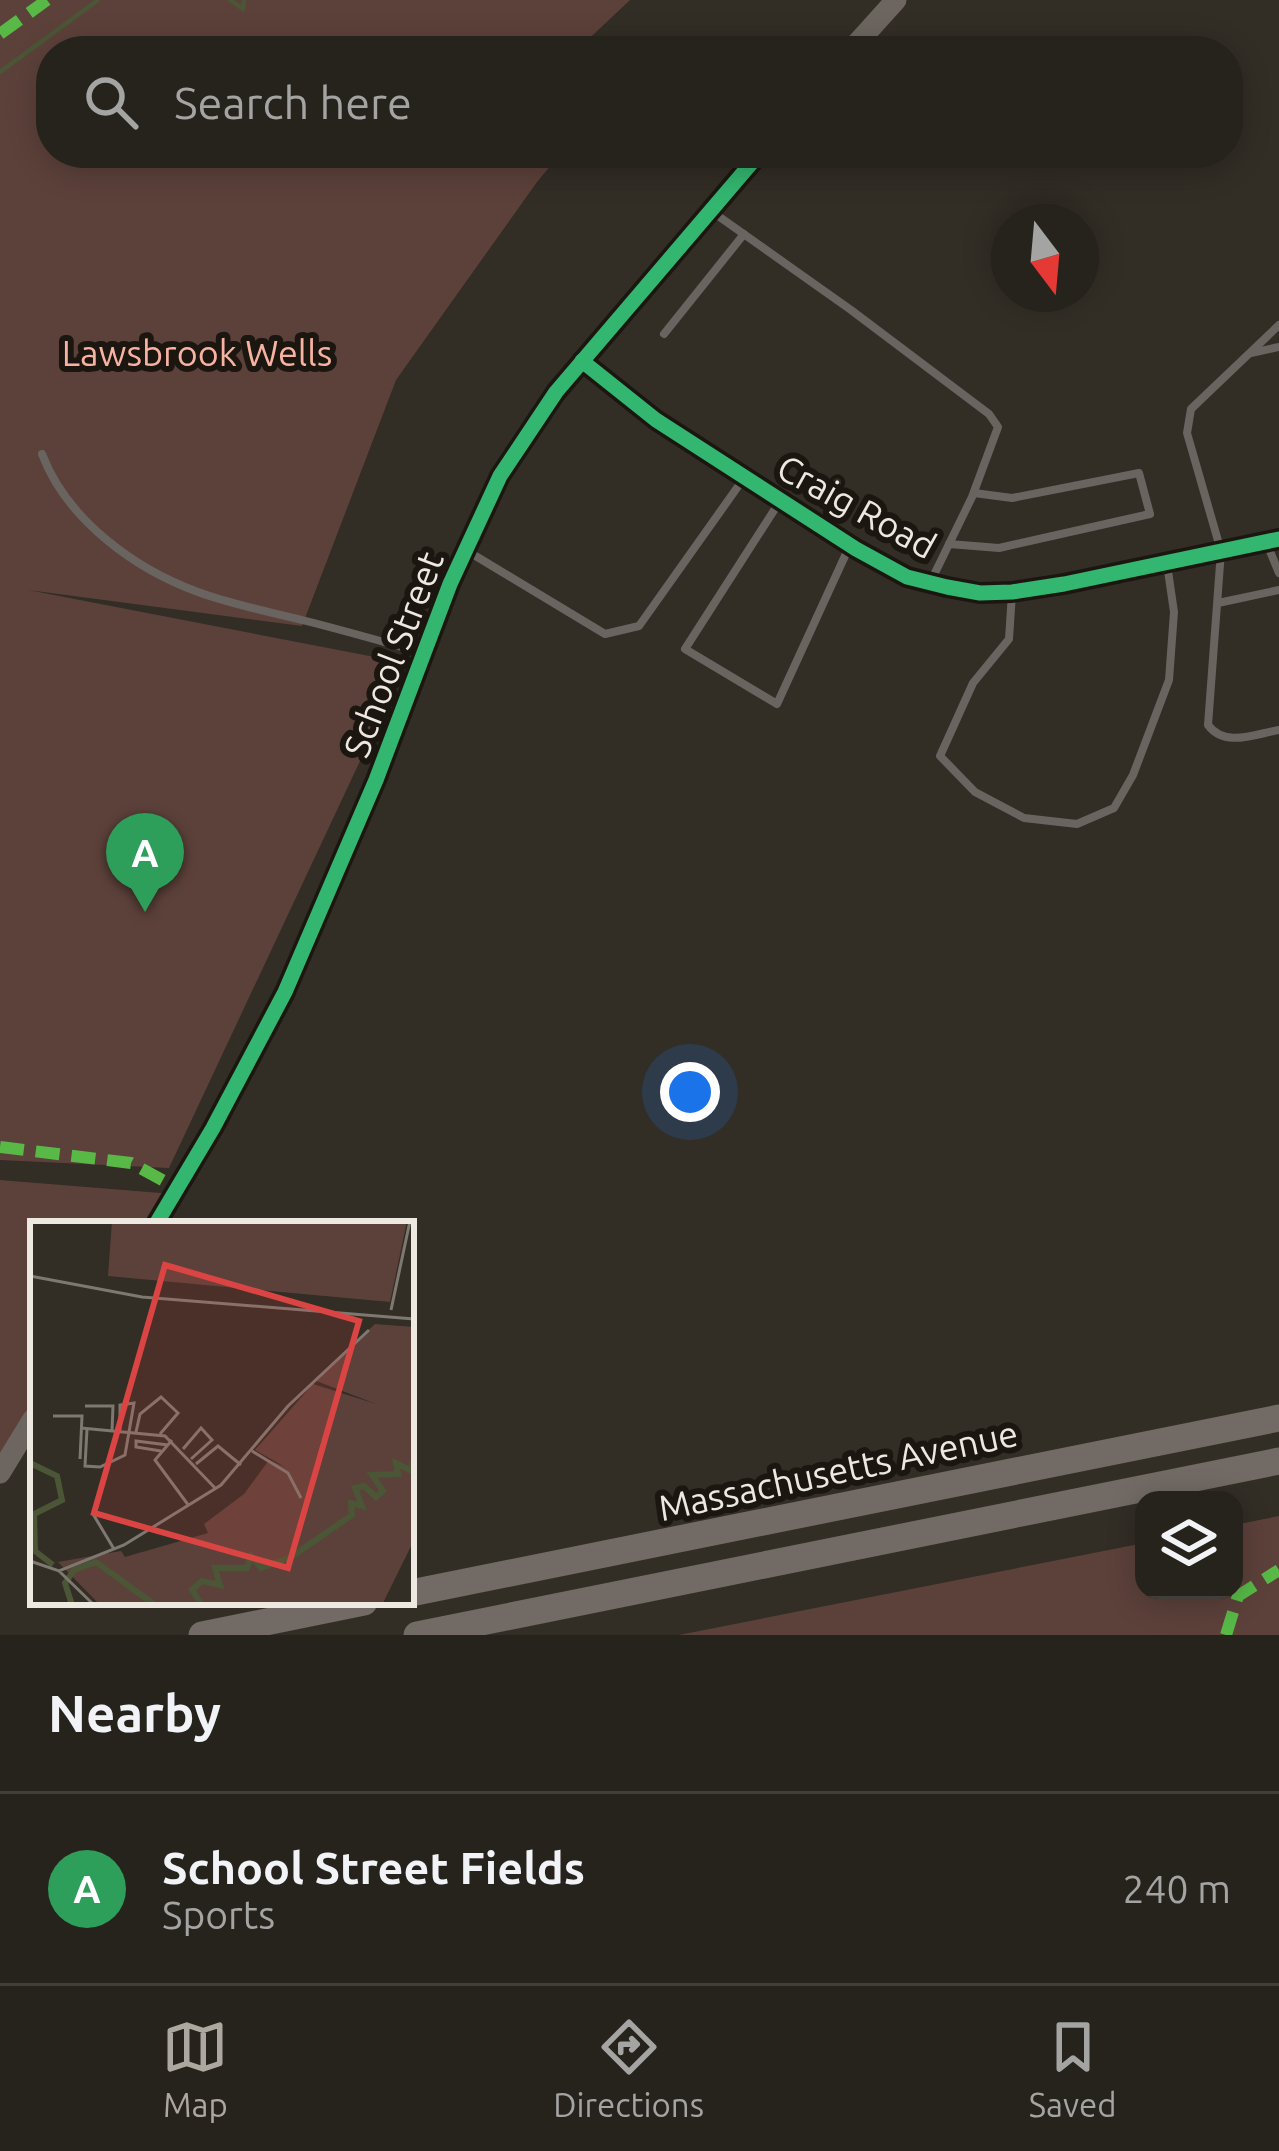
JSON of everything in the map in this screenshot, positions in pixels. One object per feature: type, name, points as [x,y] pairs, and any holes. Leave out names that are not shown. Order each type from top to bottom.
[{"type":"highway","name":"Massachusetts Avenue","points":[[414,1591],[1279,1418]]},
{"type":"highway","points":[[417,1635],[1279,1461]]},
{"type":"highway","points":[[202,1635],[349,1605]]},
{"type":"street","points":[[864,36],[896,0]]},
{"type":"street","name":"School Street","points":[[158,1221],[285,992],[345,857],[464,550],[500,476],[524,436],[582,361],[747,168]]},
{"type":"street","name":"Craig Road","points":[[582,361],[656,420],[907,577],[980,593],[1012,592],[1273,541]]},
{"type":"street","points":[[0,1473],[30,1424]]},
{"type":"lane","points":[[710,210],[851,310],[988,414],[998,428],[974,493],[931,583]]},
{"type":"lane","points":[[664,334],[744,234]]},
{"type":"lane","points":[[1279,325],[1191,409],[1187,433],[1221,551],[1208,724],[1225,738],[1279,730]]},
{"type":"lane","points":[[1249,353],[1279,347]]},
{"type":"lane","points":[[42,454],[68,500],[96,530],[167,580],[203,594],[425,653]]},
{"type":"lane","points":[[950,544],[999,548],[1150,514],[1139,473],[1012,497],[974,493]]},
{"type":"lane","points":[[464,550],[605,634],[639,626],[745,477]]},
{"type":"lane","points":[[781,500],[685,649],[777,704],[850,545]]},
{"type":"lane","points":[[1273,541],[1279,573]]},
{"type":"lane","points":[[1012,592],[1009,638],[973,683],[940,756],[975,792],[1024,818],[1077,824],[1114,808],[1133,775],[1169,680],[1174,611],[1166,562]]},
{"type":"lane","points":[[1218,603],[1279,590]]},
{"type":"green space","name":"Lawsbrook Wells","points":[[0,0],[630,0],[592,36],[36,36],[36,168],[549,168],[396,380],[302,626],[28,590],[406,663],[169,1168],[0,1160]]},
{"type":"green space","points":[[0,1180],[173,1194],[155,1221],[30,1221],[30,1408],[0,1456]]},
{"type":"green space","points":[[1279,1516],[1279,1635],[679,1635],[1135,1545],[1135,1599],[1243,1599],[1243,1523]]},
{"type":"waterway","points":[[49,36],[98,0]]},
{"type":"waterway","points":[[230,0],[243,9],[244,0]]},
{"type":"waterway","points":[[0,72],[36,46]]},
{"type":"marked path","points":[[0,34],[47,0]]},
{"type":"marked path","points":[[0,1147],[131,1163],[177,1188]]},
{"type":"marked path","points":[[1226,1635],[1238,1596],[1279,1570]]},
{"type":"cycle path","points":[[158,1221],[285,992],[376,780],[450,584],[500,476],[556,392],[747,168]]},
{"type":"cycle path","points":[[582,361],[656,420],[907,577],[980,593],[1012,592],[1279,539]]},
{"type":"place","name":"School Street Fields","points":[[145,912]]}]
